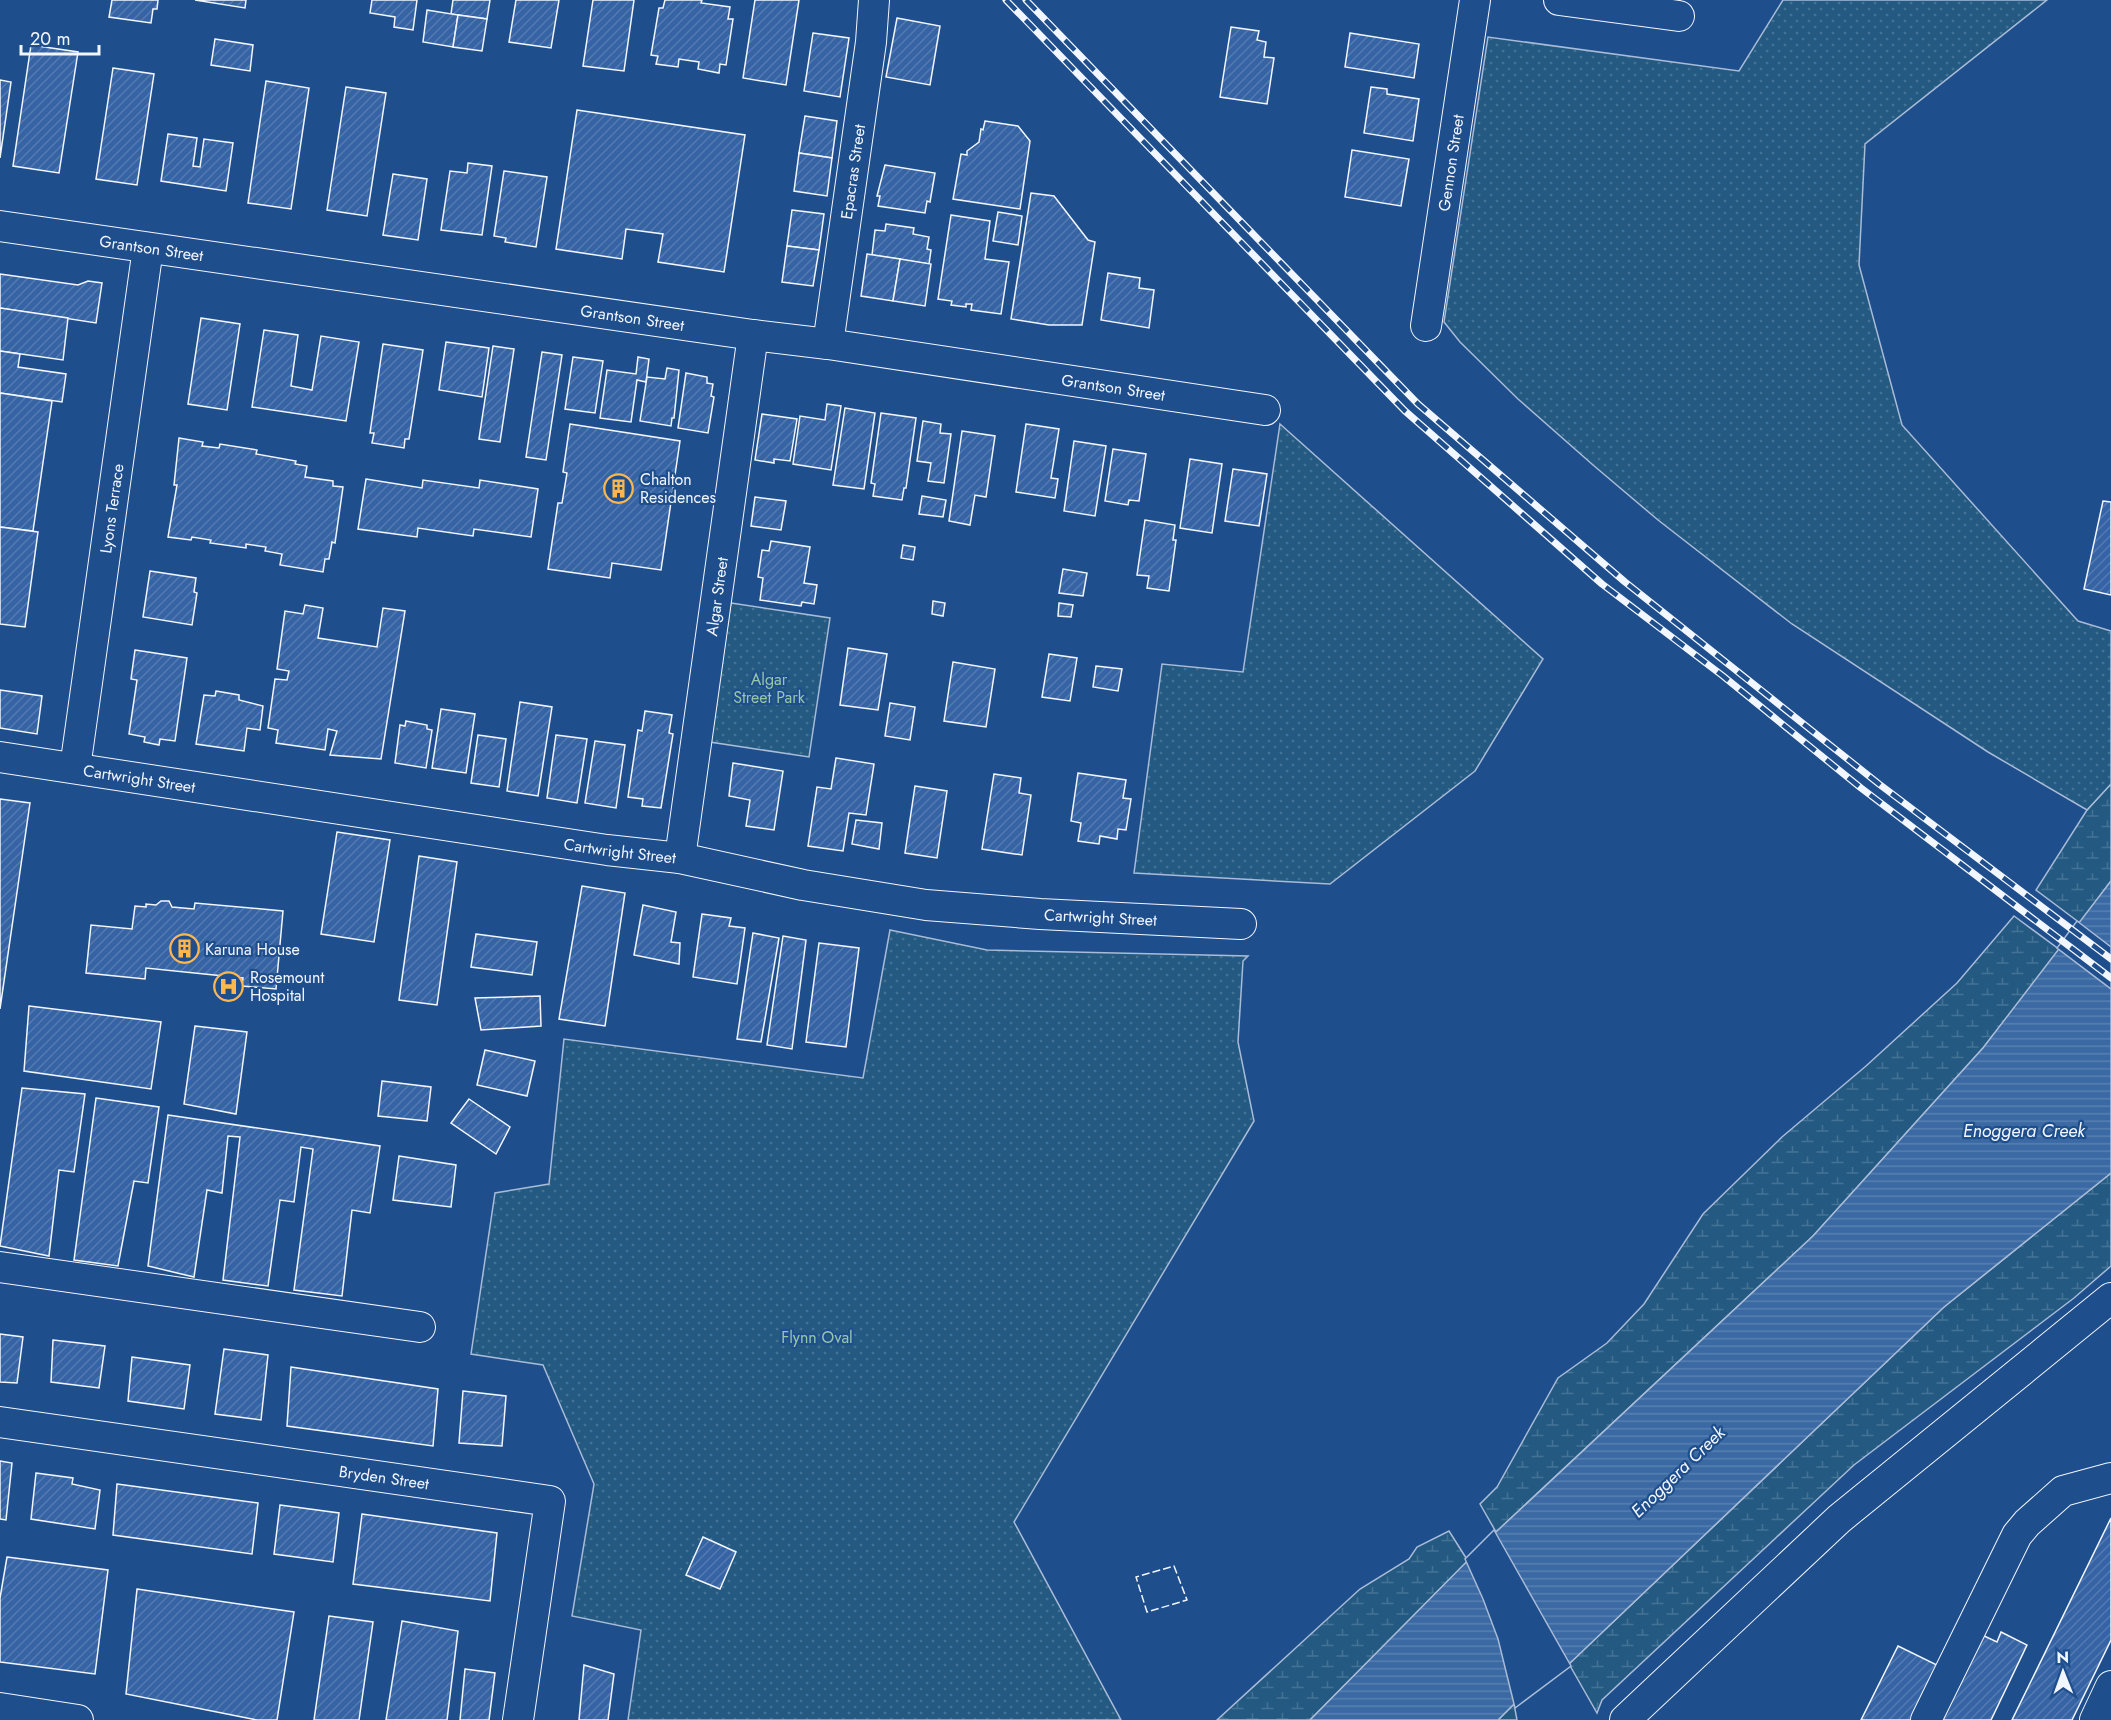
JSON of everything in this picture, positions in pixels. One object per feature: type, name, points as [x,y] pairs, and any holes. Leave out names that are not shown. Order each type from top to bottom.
[{"type":"street","name":"Epacras Street","points":[[828,344],[872,42],[874,0]]},
{"type":"street","name":"Gennon Street","points":[[1426,326],[1475,0]]},
{"type":"street","points":[[1559,0],[1679,16]]},
{"type":"street","name":"Grantson Street","points":[[0,226],[828,344],[1265,410]]},
{"type":"street","name":"Lyons Terrace","points":[[75,768],[148,248]]},
{"type":"street","name":"Algar Street","points":[[680,858],[753,335]]},
{"type":"street","name":"Cartwright Street","points":[[0,757],[607,850],[680,858],[803,885],[926,905],[1040,914],[1241,924]]},
{"type":"street","points":[[0,1267],[420,1327]]},
{"type":"street","points":[[1625,1720],[1839,1519],[2111,1298]]},
{"type":"street","name":"Bryden Street","points":[[0,1422],[550,1501],[518,1720]]},
{"type":"street","points":[[1926,1720],[2017,1535],[2063,1491],[2111,1478]]},
{"type":"street","points":[[2095,1720],[2111,1686]]},
{"type":"street","points":[[0,1708],[78,1720]]},
{"type":"green space","points":[[1783,0],[2047,0],[1865,144],[1859,265],[1902,425],[2078,621],[2111,631],[2111,784],[2087,810],[1988,752],[1792,624],[1658,520],[1593,465],[1518,399],[1460,342],[1444,322],[1488,37],[1739,71]]},
{"type":"green space","points":[[1280,424],[1543,659],[1475,771],[1330,884],[1134,873],[1162,664],[1243,672]]},
{"type":"green space","name":"Algar Street Park","points":[[731,603],[830,618],[809,757],[710,742]]},
{"type":"green space","points":[[2111,784],[2111,881],[2080,923],[2036,890],[2087,810]]},
{"type":"green space","points":[[2014,916],[2060,950],[1983,1048],[1813,1236],[1496,1532],[1480,1504],[1497,1487],[1558,1378],[1607,1343],[1644,1304],[1703,1214],[1782,1137],[1866,1066],[1957,983]]},
{"type":"green space","name":"Flynn Oval","points":[[890,930],[987,950],[1248,956],[1243,961],[1238,1042],[1254,1121],[1014,1522],[1121,1720],[628,1720],[641,1630],[572,1616],[594,1484],[543,1365],[471,1354],[495,1193],[549,1184],[564,1039],[863,1078]]},
{"type":"green space","points":[[2111,1173],[2111,1266],[2074,1298],[1854,1465],[1602,1700],[1597,1713],[1569,1664],[1944,1307]]},
{"type":"green space","points":[[1449,1531],[1468,1561],[1310,1720],[1217,1720],[1360,1589],[1409,1559],[1417,1547]]},
{"type":"green space","points":[[1514,1704],[1517,1720],[1498,1720]]},
{"type":"water","name":"Enoggera Creek","points":[[2111,881],[2111,1173],[1944,1307],[1569,1664],[1514,1704],[1498,1720],[1310,1720],[1496,1532],[1813,1236],[1983,1048]]},
{"type":"pier","points":[[2077,921],[2111,947],[2111,989],[2057,948]]},
{"type":"pier","points":[[1494,1530],[1571,1666],[1515,1708],[1498,1639],[1465,1559]]},
{"type":"building","points":[[112,0],[158,0],[157,9],[153,9],[151,23],[109,17]]},
{"type":"building","points":[[195,0],[246,0],[245,8]]},
{"type":"building","points":[[372,0],[417,0],[413,30],[394,27],[395,17],[370,13]]},
{"type":"building","points":[[453,0],[490,0],[487,19],[451,14]]},
{"type":"building","points":[[516,0],[559,0],[551,48],[509,42]]},
{"type":"building","points":[[593,0],[634,0],[624,71],[583,66]]},
{"type":"building","points":[[665,0],[702,0],[701,3],[730,7],[728,19],[733,19],[726,65],[720,64],[719,73],[698,69],[699,62],[679,59],[678,67],[656,64],[658,56],[651,55],[659,8],[663,8]]},
{"type":"building","points":[[755,0],[799,0],[786,85],[743,78]]},
{"type":"building","points":[[427,10],[458,15],[453,47],[423,42]]},
{"type":"building","points":[[458,15],[487,19],[482,51],[453,47]]},
{"type":"building","points":[[897,18],[940,26],[930,85],[886,77]]},
{"type":"building","points":[[1231,27],[1259,31],[1257,40],[1266,42],[1264,57],[1274,58],[1267,104],[1220,97]]},
{"type":"building","points":[[813,33],[849,38],[840,97],[804,91]]},
{"type":"building","points":[[1350,33],[1419,44],[1414,78],[1345,67]]},
{"type":"building","points":[[215,39],[253,45],[250,71],[211,65]]},
{"type":"building","points":[[31,45],[78,52],[59,173],[13,166]]},
{"type":"building","points":[[113,68],[154,74],[137,185],[96,179]]},
{"type":"building","points":[[0,80],[11,82],[0,158]]},
{"type":"building","points":[[266,81],[309,88],[291,209],[248,203]]},
{"type":"building","points":[[346,87],[386,93],[367,216],[327,210]]},
{"type":"building","points":[[1371,87],[1387,89],[1387,94],[1419,99],[1413,141],[1364,133]]},
{"type":"building","points":[[577,110],[745,135],[724,272],[658,262],[663,234],[626,229],[622,259],[556,249]]},
{"type":"building","points":[[805,116],[837,121],[832,158],[799,153]]},
{"type":"building","points":[[985,121],[1018,126],[1030,141],[1020,209],[953,199],[961,154],[967,155],[967,151],[979,142]]},
{"type":"building","points":[[168,134],[197,138],[193,166],[200,167],[204,139],[233,143],[226,191],[161,181]]},
{"type":"building","points":[[1352,150],[1409,159],[1401,206],[1345,197]]},
{"type":"building","points":[[799,153],[832,158],[827,196],[794,191]]},
{"type":"building","points":[[468,163],[492,166],[482,235],[441,230],[450,171],[467,173]]},
{"type":"building","points":[[885,165],[935,173],[930,202],[927,201],[925,213],[878,206],[880,196],[877,196]]},
{"type":"building","points":[[504,171],[547,177],[536,247],[505,242],[506,238],[494,236]]},
{"type":"building","points":[[393,174],[427,179],[418,240],[383,235]]},
{"type":"building","points":[[1031,193],[1054,196],[1088,240],[1095,242],[1082,325],[1049,325],[1011,319]]},
{"type":"building","points":[[792,210],[824,214],[819,250],[787,246]]},
{"type":"building","points":[[998,212],[1022,216],[1018,245],[993,241]]},
{"type":"building","points":[[951,215],[990,221],[985,259],[1009,262],[1001,314],[971,310],[972,304],[966,304],[966,307],[951,305],[952,301],[938,299]]},
{"type":"building","points":[[886,224],[914,228],[913,234],[929,237],[927,249],[931,250],[929,264],[872,255],[875,230],[885,231]]},
{"type":"building","points":[[787,246],[819,250],[813,286],[782,282]]},
{"type":"building","points":[[867,254],[900,259],[893,301],[861,296]]},
{"type":"building","points":[[900,259],[931,264],[925,306],[893,301]]},
{"type":"building","points":[[1108,273],[1140,278],[1139,288],[1154,290],[1149,328],[1101,320]]},
{"type":"building","points":[[0,274],[78,285],[88,281],[102,283],[96,323],[0,308]]},
{"type":"building","points":[[0,308],[68,318],[63,360],[0,351]]},
{"type":"building","points":[[201,318],[240,324],[227,410],[188,404]]},
{"type":"building","points":[[264,330],[298,335],[291,386],[312,390],[321,336],[359,342],[346,421],[252,407]]},
{"type":"building","points":[[446,342],[489,348],[482,397],[439,390]]},
{"type":"building","points":[[383,344],[423,350],[409,439],[405,439],[404,448],[372,443],[374,433],[370,433]]},
{"type":"building","points":[[493,346],[514,349],[500,442],[479,439]]},
{"type":"building","points":[[0,351],[20,354],[18,367],[66,374],[62,402],[0,393]]},
{"type":"building","points":[[542,352],[562,355],[546,460],[526,457]]},
{"type":"building","points":[[573,357],[603,361],[595,413],[565,409]]},
{"type":"building","points":[[638,357],[649,359],[646,382],[637,380],[631,422],[600,418],[607,370],[636,374]]},
{"type":"building","points":[[667,368],[679,370],[674,418],[672,418],[671,426],[640,421],[647,377],[665,379]]},
{"type":"building","points":[[686,373],[707,377],[707,383],[713,384],[711,396],[714,397],[708,433],[678,428]]},
{"type":"building","points":[[0,393],[52,401],[33,531],[0,527]]},
{"type":"building","points":[[827,404],[841,406],[831,470],[793,464],[800,416],[825,420]]},
{"type":"building","points":[[845,408],[875,413],[864,489],[833,485]]},
{"type":"building","points":[[881,413],[916,418],[906,488],[904,488],[902,500],[873,496],[875,484],[871,483]]},
{"type":"building","points":[[762,414],[797,419],[790,461],[774,459],[774,463],[755,460]]},
{"type":"building","points":[[923,421],[941,424],[940,433],[951,434],[944,483],[928,481],[931,463],[917,461]]},
{"type":"building","name":"Chalton Residences","points":[[570,424],[680,441],[661,570],[612,563],[610,578],[548,569],[558,503],[562,503],[567,473],[563,472]]},
{"type":"building","points":[[1026,424],[1059,429],[1051,478],[1058,479],[1055,498],[1016,492]]},
{"type":"building","points":[[962,431],[995,436],[986,497],[975,495],[970,525],[949,521]]},
{"type":"building","points":[[179,438],[203,442],[202,446],[219,448],[220,444],[257,450],[256,454],[296,461],[295,464],[307,466],[305,477],[333,481],[333,486],[343,487],[335,543],[332,542],[329,559],[325,559],[323,572],[280,565],[282,554],[265,551],[266,547],[246,544],[246,548],[210,543],[211,540],[192,537],[191,540],[168,537],[177,485],[174,485]]},
{"type":"building","points":[[1074,441],[1106,446],[1095,516],[1064,511]]},
{"type":"building","points":[[1113,449],[1146,454],[1139,501],[1129,500],[1128,505],[1105,501]]},
{"type":"building","points":[[1190,459],[1222,464],[1212,533],[1180,528]]},
{"type":"building","points":[[1233,469],[1267,474],[1259,526],[1225,521]]},
{"type":"building","points":[[366,479],[422,488],[423,480],[479,488],[480,480],[538,489],[531,537],[474,529],[473,536],[418,528],[417,537],[358,529]]},
{"type":"building","points":[[922,496],[946,500],[943,517],[919,514]]},
{"type":"building","points":[[755,497],[786,501],[781,530],[751,526]]},
{"type":"building","points":[[2103,501],[2111,502],[2111,595],[2084,589]]},
{"type":"building","points":[[1145,520],[1175,525],[1173,540],[1176,540],[1169,591],[1147,588],[1149,576],[1137,575]]},
{"type":"building","points":[[0,527],[38,532],[25,627],[0,624]]},
{"type":"building","points":[[771,541],[810,547],[804,583],[817,585],[814,604],[802,602],[801,606],[760,600],[763,578],[758,577],[762,550],[769,551]]},
{"type":"building","points":[[903,545],[915,547],[913,560],[901,558]]},
{"type":"building","points":[[1063,569],[1087,573],[1083,596],[1059,593]]},
{"type":"building","points":[[150,571],[196,578],[194,592],[197,593],[192,625],[143,617]]},
{"type":"building","points":[[933,601],[945,603],[943,616],[932,614]]},
{"type":"building","points":[[1059,603],[1073,605],[1071,617],[1058,616]]},
{"type":"building","points":[[305,605],[323,608],[318,638],[377,647],[383,608],[405,611],[381,759],[330,755],[337,731],[328,729],[325,750],[276,743],[278,730],[268,728],[275,679],[287,680],[289,671],[277,669],[285,611],[303,614]]},
{"type":"building","points":[[848,648],[887,654],[878,710],[840,705]]},
{"type":"building","points":[[135,650],[187,658],[175,741],[160,739],[159,745],[144,742],[145,737],[129,734],[137,680],[131,679]]},
{"type":"building","points":[[1049,654],[1077,658],[1070,701],[1042,697]]},
{"type":"building","points":[[953,662],[995,669],[986,727],[944,721]]},
{"type":"building","points":[[1096,666],[1122,669],[1118,691],[1093,687]]},
{"type":"building","points":[[0,690],[42,696],[37,734],[0,728]]},
{"type":"building","points":[[216,691],[239,695],[239,700],[263,706],[260,730],[247,728],[244,751],[196,744],[204,695],[215,696]]},
{"type":"building","points":[[520,702],[552,707],[538,796],[507,791]]},
{"type":"building","points":[[890,703],[915,707],[910,740],[885,736]]},
{"type":"building","points":[[441,709],[475,714],[466,773],[432,768]]},
{"type":"building","points":[[645,711],[672,715],[669,733],[673,734],[661,808],[642,806],[643,799],[628,797],[638,730],[642,731]]},
{"type":"building","points":[[406,721],[427,725],[427,729],[432,730],[426,768],[395,763],[400,725],[405,726]]},
{"type":"building","points":[[478,735],[506,739],[499,787],[471,783]]},
{"type":"building","points":[[556,735],[587,739],[577,803],[547,798]]},
{"type":"building","points":[[595,741],[625,745],[616,808],[585,803]]},
{"type":"building","points":[[836,758],[874,764],[866,815],[849,813],[843,851],[808,846],[817,787],[831,789]]},
{"type":"building","points":[[733,763],[783,771],[774,830],[746,826],[750,800],[729,796]]},
{"type":"building","points":[[1078,773],[1126,780],[1123,798],[1131,799],[1126,830],[1118,829],[1117,839],[1100,836],[1099,844],[1078,841],[1081,823],[1071,821]]},
{"type":"building","points":[[994,774],[1021,778],[1019,793],[1031,795],[1022,855],[982,849]]},
{"type":"building","points":[[915,786],[947,791],[937,858],[905,853]]},
{"type":"building","points":[[0,799],[30,803],[0,1009]]},
{"type":"building","points":[[856,820],[882,823],[879,849],[852,844]]},
{"type":"building","points":[[337,832],[390,840],[374,942],[321,934]]},
{"type":"building","points":[[419,856],[457,862],[437,1005],[399,1000]]},
{"type":"building","points":[[582,886],[625,893],[605,1026],[559,1019]]},
{"type":"building","name":"Karuna House","points":[[161,901],[169,901],[172,907],[194,909],[195,903],[283,911],[276,989],[242,986],[243,978],[146,968],[145,979],[86,973],[91,925],[132,929],[135,906],[146,907],[146,904],[156,905]]},
{"type":"building","points":[[643,905],[676,912],[671,942],[680,943],[679,964],[634,955]]},
{"type":"building","points":[[702,914],[731,918],[729,926],[745,928],[737,984],[693,977]]},
{"type":"building","points":[[753,933],[779,938],[761,1042],[737,1039]]},
{"type":"building","points":[[476,934],[537,942],[532,975],[471,967]]},
{"type":"building","points":[[783,936],[806,940],[792,1049],[767,1045]]},
{"type":"building","points":[[819,943],[859,948],[846,1047],[806,1042]]},
{"type":"building","points":[[540,996],[541,1026],[481,1030],[475,998]]},
{"type":"building","points":[[29,1006],[161,1022],[151,1089],[24,1071]]},
{"type":"building","points":[[195,1026],[247,1032],[236,1114],[184,1104]]},
{"type":"building","points":[[485,1050],[535,1061],[527,1096],[477,1085]]},
{"type":"building","points":[[382,1081],[431,1087],[427,1121],[378,1116]]},
{"type":"building","points":[[22,1088],[85,1094],[74,1172],[59,1170],[49,1256],[0,1246]]},
{"type":"building","points":[[96,1098],[159,1107],[148,1183],[134,1181],[118,1266],[74,1260]]},
{"type":"building","points":[[469,1099],[510,1127],[496,1154],[451,1123]]},
{"type":"building","points":[[168,1115],[380,1146],[370,1213],[352,1210],[342,1296],[294,1290],[313,1149],[301,1147],[294,1202],[280,1200],[268,1286],[223,1280],[240,1137],[228,1136],[222,1193],[207,1190],[194,1277],[148,1266]]},
{"type":"building","points":[[399,1156],[456,1165],[451,1207],[393,1200]]},
{"type":"building","points":[[0,1334],[23,1337],[17,1383],[0,1382]]},
{"type":"building","points":[[53,1340],[105,1346],[99,1388],[51,1382]]},
{"type":"building","points":[[224,1349],[268,1355],[261,1420],[215,1414]]},
{"type":"building","points":[[132,1357],[190,1365],[184,1409],[128,1401]]},
{"type":"building","points":[[291,1367],[438,1389],[433,1446],[287,1426]]},
{"type":"building","points":[[463,1391],[506,1396],[502,1446],[459,1443]]},
{"type":"building","points":[[0,1461],[12,1463],[6,1520],[0,1519]]},
{"type":"building","points":[[36,1473],[73,1478],[72,1484],[100,1490],[95,1529],[31,1519]]},
{"type":"building","points":[[117,1484],[258,1503],[252,1554],[113,1535]]},
{"type":"building","points":[[280,1505],[339,1513],[333,1562],[274,1554]]},
{"type":"building","points":[[362,1514],[497,1533],[490,1601],[353,1584]]},
{"type":"building","points":[[2111,1518],[2111,1640],[2072,1720],[2012,1720]]},
{"type":"building","points":[[703,1537],[736,1552],[720,1589],[686,1575]]},
{"type":"building","points":[[7,1557],[108,1570],[95,1674],[0,1662],[0,1598]]},
{"type":"building","points":[[137,1589],[294,1612],[277,1720],[257,1720],[126,1694]]},
{"type":"building","points":[[329,1616],[373,1622],[359,1720],[314,1720]]},
{"type":"building","points":[[402,1621],[458,1631],[447,1720],[386,1720]]},
{"type":"building","points":[[2001,1632],[2027,1645],[1991,1720],[1938,1720],[1980,1634],[1997,1642]]},
{"type":"building","points":[[1898,1646],[1941,1667],[1916,1720],[1861,1720]]},
{"type":"building","points":[[584,1665],[614,1674],[608,1720],[579,1720]]},
{"type":"building","points":[[465,1669],[495,1673],[489,1720],[460,1720]]},
{"type":"railway","points":[[1006,0],[1405,411],[1602,584],[1723,676],[1861,788],[2111,978]]},
{"type":"railway","points":[[1026,0],[1418,404],[1625,582],[1879,784],[2111,959]]},
{"type":"fence","points":[[1174,1566],[1187,1600],[1147,1612],[1136,1577],[1174,1566]]},
{"type":"place","name":"Chalton Residences","points":[[619,488]]},
{"type":"place","name":"Karuna House","points":[[184,949]]},
{"type":"place","name":"Rosemount Hospital","points":[[229,986]]}]
